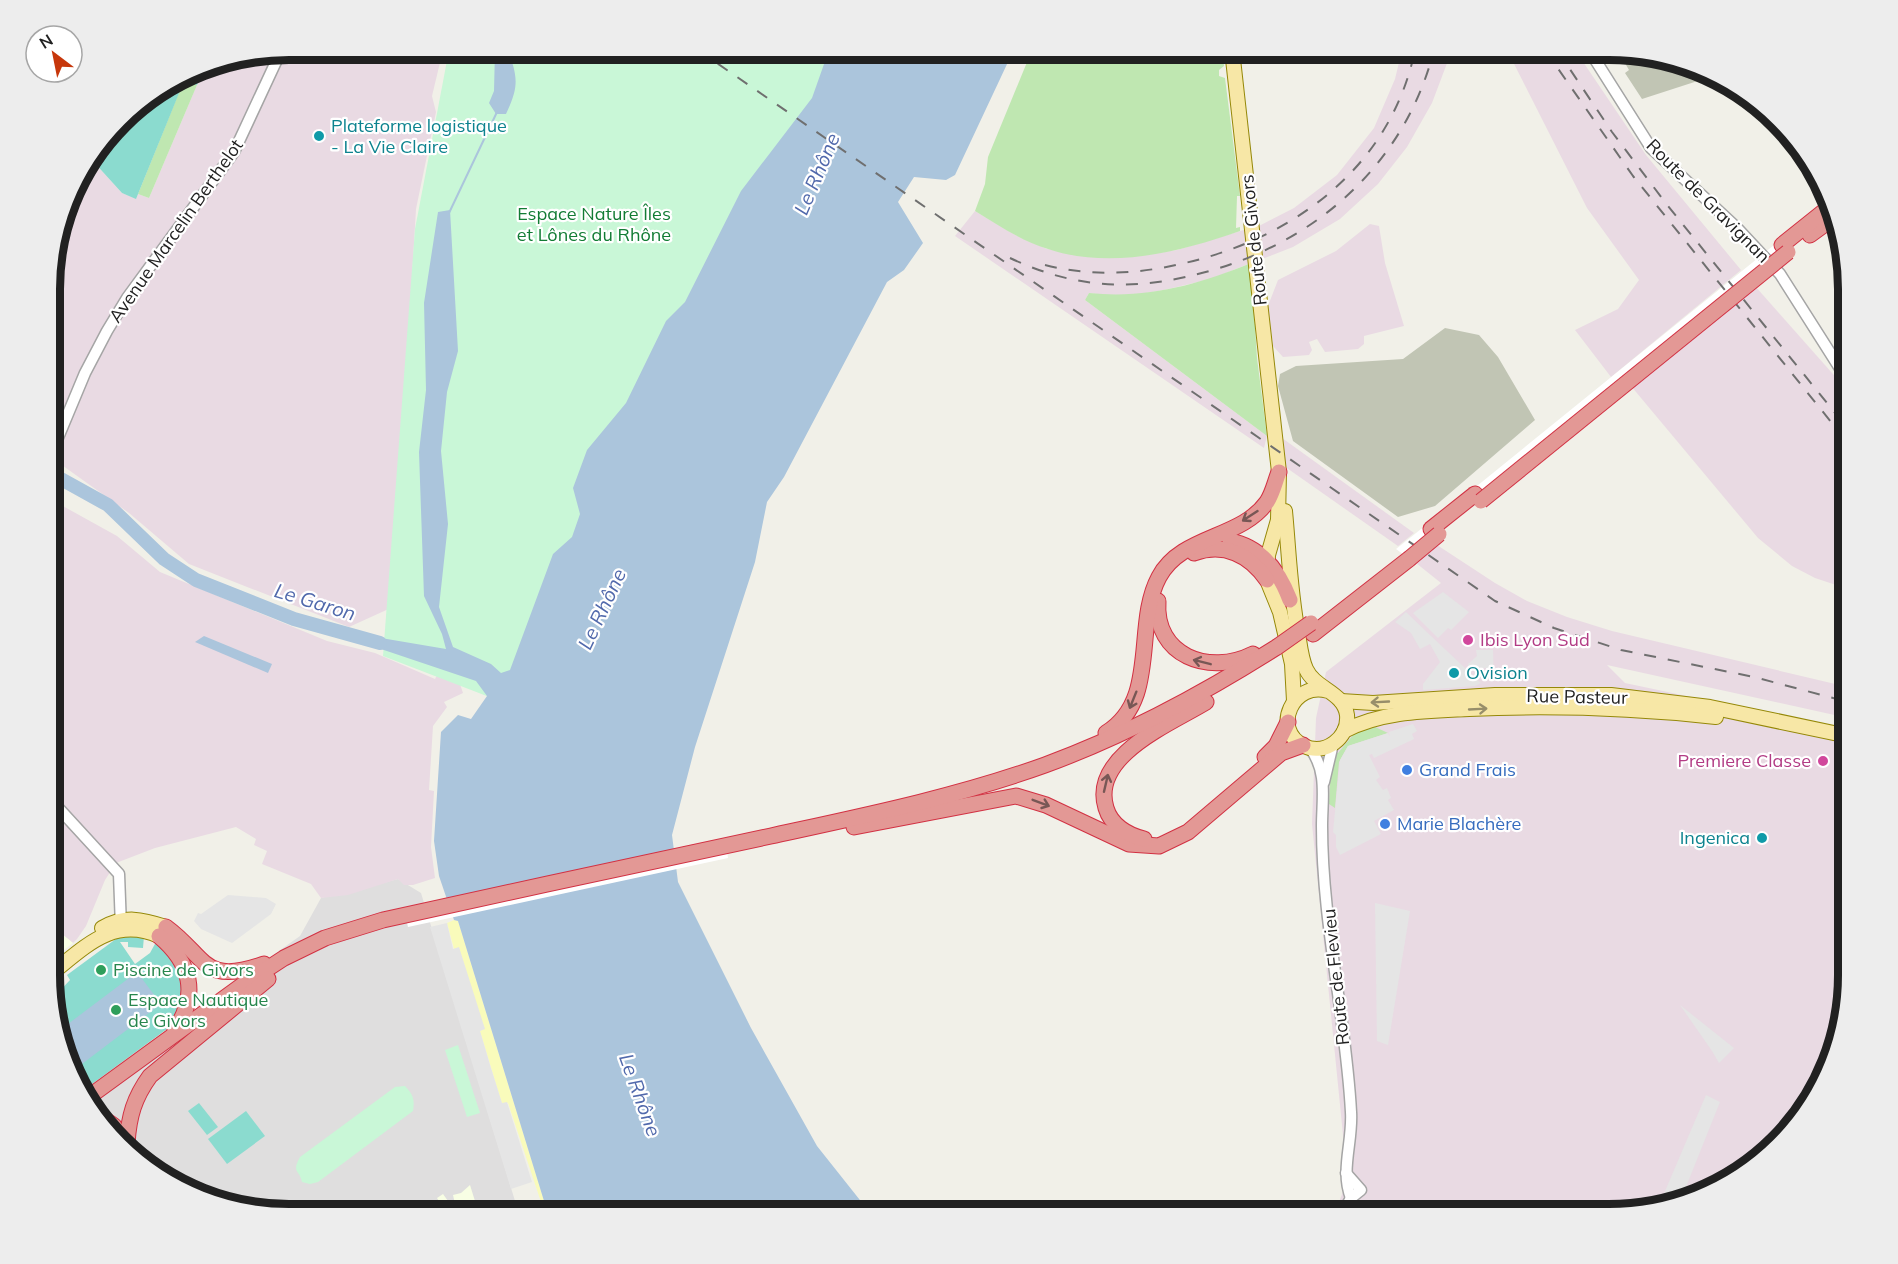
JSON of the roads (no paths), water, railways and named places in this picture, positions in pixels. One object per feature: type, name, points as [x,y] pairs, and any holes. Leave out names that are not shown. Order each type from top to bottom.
[{"type":"highway","points":[[1785,248],[1823,208]]},
{"type":"highway","points":[[1804,227],[1824,211]]},
{"type":"highway","points":[[1288,722],[1273,750],[1186,825],[1166,836],[1155,839],[1140,838],[1125,832],[1112,820],[1106,808],[1104,788],[1110,771],[1126,751],[1206,702],[1405,556],[1785,248],[1828,222]]},
{"type":"highway","points":[[1082,750],[1117,725],[1129,710],[1139,683],[1151,600],[1157,580],[1174,557],[1259,510],[1271,495],[1279,472]]},
{"type":"highway","points":[[1203,542],[1222,540],[1238,542],[1255,550],[1268,561],[1283,581],[1290,600]]},
{"type":"highway","points":[[1267,580],[1248,559],[1234,551],[1216,548],[1200,551],[1180,561],[1167,576],[1160,593],[1158,612],[1161,627],[1179,651],[1207,664],[1242,659],[1277,648]]},
{"type":"highway","points":[[1314,622],[1405,556]]},
{"type":"highway","points":[[163,932],[212,968],[232,972],[284,958],[340,933],[727,850],[978,787],[1082,750],[1180,704],[1277,648]]},
{"type":"highway","points":[[840,830],[966,800],[1038,777],[1112,748],[1206,702]]},
{"type":"highway","points":[[727,850],[1016,796],[1046,805],[1129,844],[1159,846],[1188,832],[1281,753],[1306,746]]},
{"type":"highway","points":[[99,1101],[268,979],[297,961],[406,919]]},
{"type":"highway","points":[[163,932],[180,956],[188,978],[186,1008],[169,1038]]},
{"type":"highway","points":[[94,1094],[169,1038],[284,958]]},
{"type":"highway","points":[[128,1138],[130,1114],[137,1093],[150,1076],[268,979]]},
{"type":"main road","name":"Route de Givors","points":[[1233,60],[1279,472]]},
{"type":"main road","points":[[1279,472],[1283,486],[1290,600],[1306,669],[1341,701],[1347,716],[1344,732],[1333,744],[1324,748],[1306,746],[1292,736],[1288,713],[1294,701],[1310,690],[1328,691]]},
{"type":"main road","points":[[1279,472],[1278,520],[1268,561],[1267,580],[1280,612],[1292,664],[1294,701]]},
{"type":"main road","points":[[1248,559],[1268,561],[1280,558],[1288,546]]},
{"type":"main road","name":"Rue Pasteur","points":[[1341,701],[1373,703],[1495,695],[1611,695],[1710,707],[1838,734]]},
{"type":"main road","name":"Rue Pasteur","points":[[1344,732],[1369,720],[1419,712],[1566,705],[1662,711],[1811,728]]},
{"type":"main road","points":[[60,966],[106,934],[126,924],[163,932]]},
{"type":"street","name":"Avenue Marcelin Berthelot","points":[[60,432],[85,373],[107,331],[127,298],[234,152],[277,60]]},
{"type":"street","name":"Route de Gravignan","points":[[1595,60],[1651,148],[1737,228],[1780,274],[1838,365]]},
{"type":"street","name":"Route de Flevieu","points":[[1333,744],[1324,782],[1324,865],[1351,1114],[1346,1172],[1352,1198]]},
{"type":"street","name":"Route de Flevieu","points":[[1306,746],[1319,763],[1324,782]]},
{"type":"street","points":[[60,811],[119,874],[119,900],[126,924]]},
{"type":"street","points":[[1346,1172],[1361,1190],[1348,1204]]},
{"type":"water","points":[[495,60],[511,60],[516,82],[506,114],[496,114],[489,103],[494,91]]},
{"type":"water","name":"Le Rhône","points":[[825,60],[1007,60],[1008,62],[955,175],[946,180],[914,177],[898,202],[923,243],[904,270],[887,282],[784,477],[767,502],[755,562],[695,747],[672,835],[678,882],[751,1028],[817,1146],[863,1204],[545,1204],[458,921],[454,920],[439,876],[434,841],[441,732],[458,715],[471,719],[487,696],[476,681],[369,645],[364,639],[381,638],[446,649],[442,634],[424,596],[419,452],[426,390],[424,303],[438,212],[450,210],[458,351],[447,392],[441,451],[448,524],[439,607],[453,647],[491,664],[501,673],[510,670],[553,554],[572,537],[580,514],[573,488],[587,450],[626,403],[666,321],[685,302],[741,191],[812,98]]},
{"type":"water","points":[[204,636],[272,664],[268,673],[195,642]]},
{"type":"water","points":[[137,972],[161,1004],[79,1066],[66,1026]]},
{"type":"waterway","points":[[449,213],[497,112]]},
{"type":"waterway","name":"Le Garon","points":[[60,478],[108,505],[164,559],[196,580],[294,619],[380,643]]},
{"type":"railway","points":[[712,60],[1495,601],[1554,628],[1621,650],[1754,677],[1838,699]]},
{"type":"railway","points":[[1045,265],[1098,273],[1133,272],[1168,267],[1226,251],[1264,235],[1300,215],[1333,190],[1361,162],[1385,129],[1403,91],[1412,60]]},
{"type":"railway","points":[[1010,258],[1061,277],[1086,282],[1135,284],[1186,277],[1253,256],[1290,238],[1323,215],[1354,189],[1381,160],[1403,126],[1421,90],[1431,60]]},
{"type":"railway","points":[[1552,60],[1633,176],[1838,431]]},
{"type":"railway","points":[[1564,60],[1612,132],[1668,206],[1838,417]]},
{"type":"place","name":"Plateforme logistique - La Vie Claire","points":[[319,136]]},
{"type":"place","name":"Ibis Lyon Sud","points":[[1468,640]]},
{"type":"place","name":"Ovision","points":[[1454,673]]},
{"type":"place","name":"Premiere Classe","points":[[1823,761]]},
{"type":"place","name":"Grand Frais","points":[[1407,770]]},
{"type":"place","name":"Marie Blachère","points":[[1385,824]]},
{"type":"place","name":"Ingenica","points":[[1762,838]]},
{"type":"place","name":"Piscine de Givors","points":[[101,970]]},
{"type":"place","name":"Espace Nautique de Givors","points":[[116,1010]]},
{"type":"park label","name":"Espace Nature Îles et Lônes du Rhône","points":[[594,224]]}]
